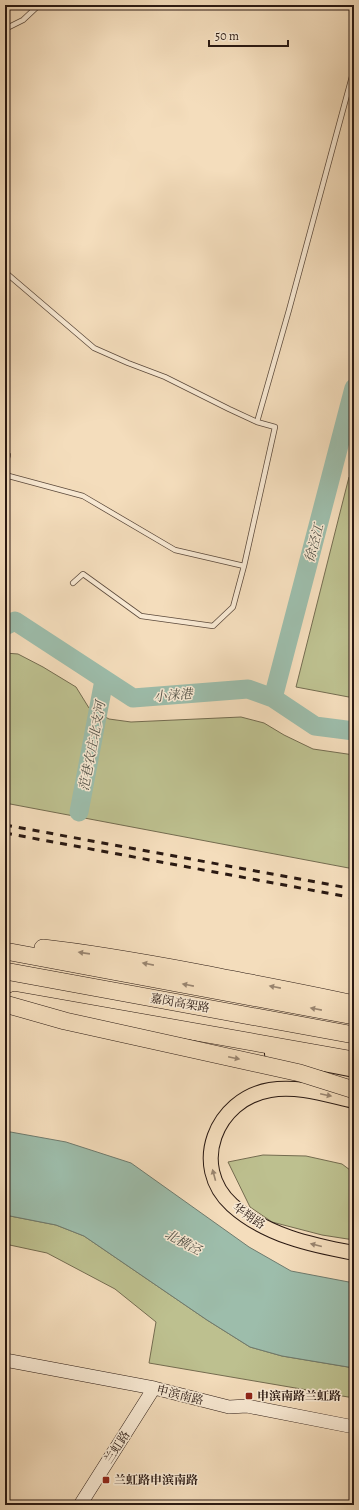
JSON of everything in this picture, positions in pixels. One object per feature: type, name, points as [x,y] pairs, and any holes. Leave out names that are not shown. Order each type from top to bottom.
[{"type":"highway","points":[[5,945],[81,952],[354,1004]]},
{"type":"highway","points":[[5,951],[354,1016]]},
{"type":"highway","name":"嘉闵高架路","points":[[5,971],[354,1035]]},
{"type":"highway","points":[[5,1001],[354,1060]]},
{"type":"highway","points":[[5,1001],[65,1021],[300,1073],[354,1090]]},
{"type":"highway","points":[[5,1010],[55,1011]]},
{"type":"main road","points":[[5,971],[354,1028]]},
{"type":"main road","points":[[5,1001],[354,1070]]},
{"type":"main road","name":"华翔路","points":[[354,1101],[284,1088],[269,1090],[252,1095],[231,1109],[222,1120],[215,1132],[211,1165],[214,1180],[222,1194],[230,1204],[241,1213],[277,1233],[296,1240],[354,1254]]},
{"type":"main road","name":"申滨南路","points":[[5,1360],[154,1388],[229,1407],[247,1406],[354,1427]]},
{"type":"main road","name":"兰虹路","points":[[80,1505],[154,1388]]},
{"type":"lane","points":[[5,29],[22,20],[39,5]]},
{"type":"lane","points":[[342,5],[354,8]]},
{"type":"lane","points":[[257,422],[354,69]]},
{"type":"lane","points":[[5,272],[94,348],[165,377],[257,422],[275,427],[244,566],[233,607],[213,626],[141,616],[83,574],[73,583]]},
{"type":"lane","points":[[5,454],[8,455],[5,465]]},
{"type":"lane","points":[[5,475],[82,496],[175,550],[244,566]]},
{"type":"green space","points":[[349,477],[354,477],[354,698],[296,687]]},
{"type":"green space","points":[[5,653],[18,654],[76,687],[89,708],[109,719],[131,722],[241,717],[264,723],[284,735],[313,749],[354,755],[354,869],[5,803]]},
{"type":"green space","points":[[263,1155],[306,1156],[342,1164],[354,1173],[354,1240],[322,1235],[272,1222],[250,1207],[228,1162]]},
{"type":"green space","points":[[5,1215],[56,1225],[84,1236],[207,1320],[250,1347],[282,1356],[354,1368],[354,1398],[149,1363],[156,1322],[115,1289],[47,1253],[5,1244]]},
{"type":"water","name":"北横泾","points":[[5,1131],[66,1142],[131,1163],[249,1247],[291,1271],[354,1283],[354,1368],[282,1356],[250,1347],[207,1320],[84,1236],[56,1225],[5,1215]]},
{"type":"waterway","name":"徐泾江","points":[[273,698],[354,388]]},
{"type":"waterway","name":"小涞港","points":[[5,626],[15,621],[133,698],[248,689],[273,698],[315,726],[354,731]]},
{"type":"waterway","name":"范巷农庄北支河","points":[[79,812],[104,680]]},
{"type":"railway","points":[[5,825],[354,889]]},
{"type":"railway","points":[[5,833],[354,898]]},
{"type":"place","name":"申滨南路兰虹路","points":[[249,1396]]},
{"type":"place","name":"兰虹路申滨南路","points":[[106,1480]]}]
